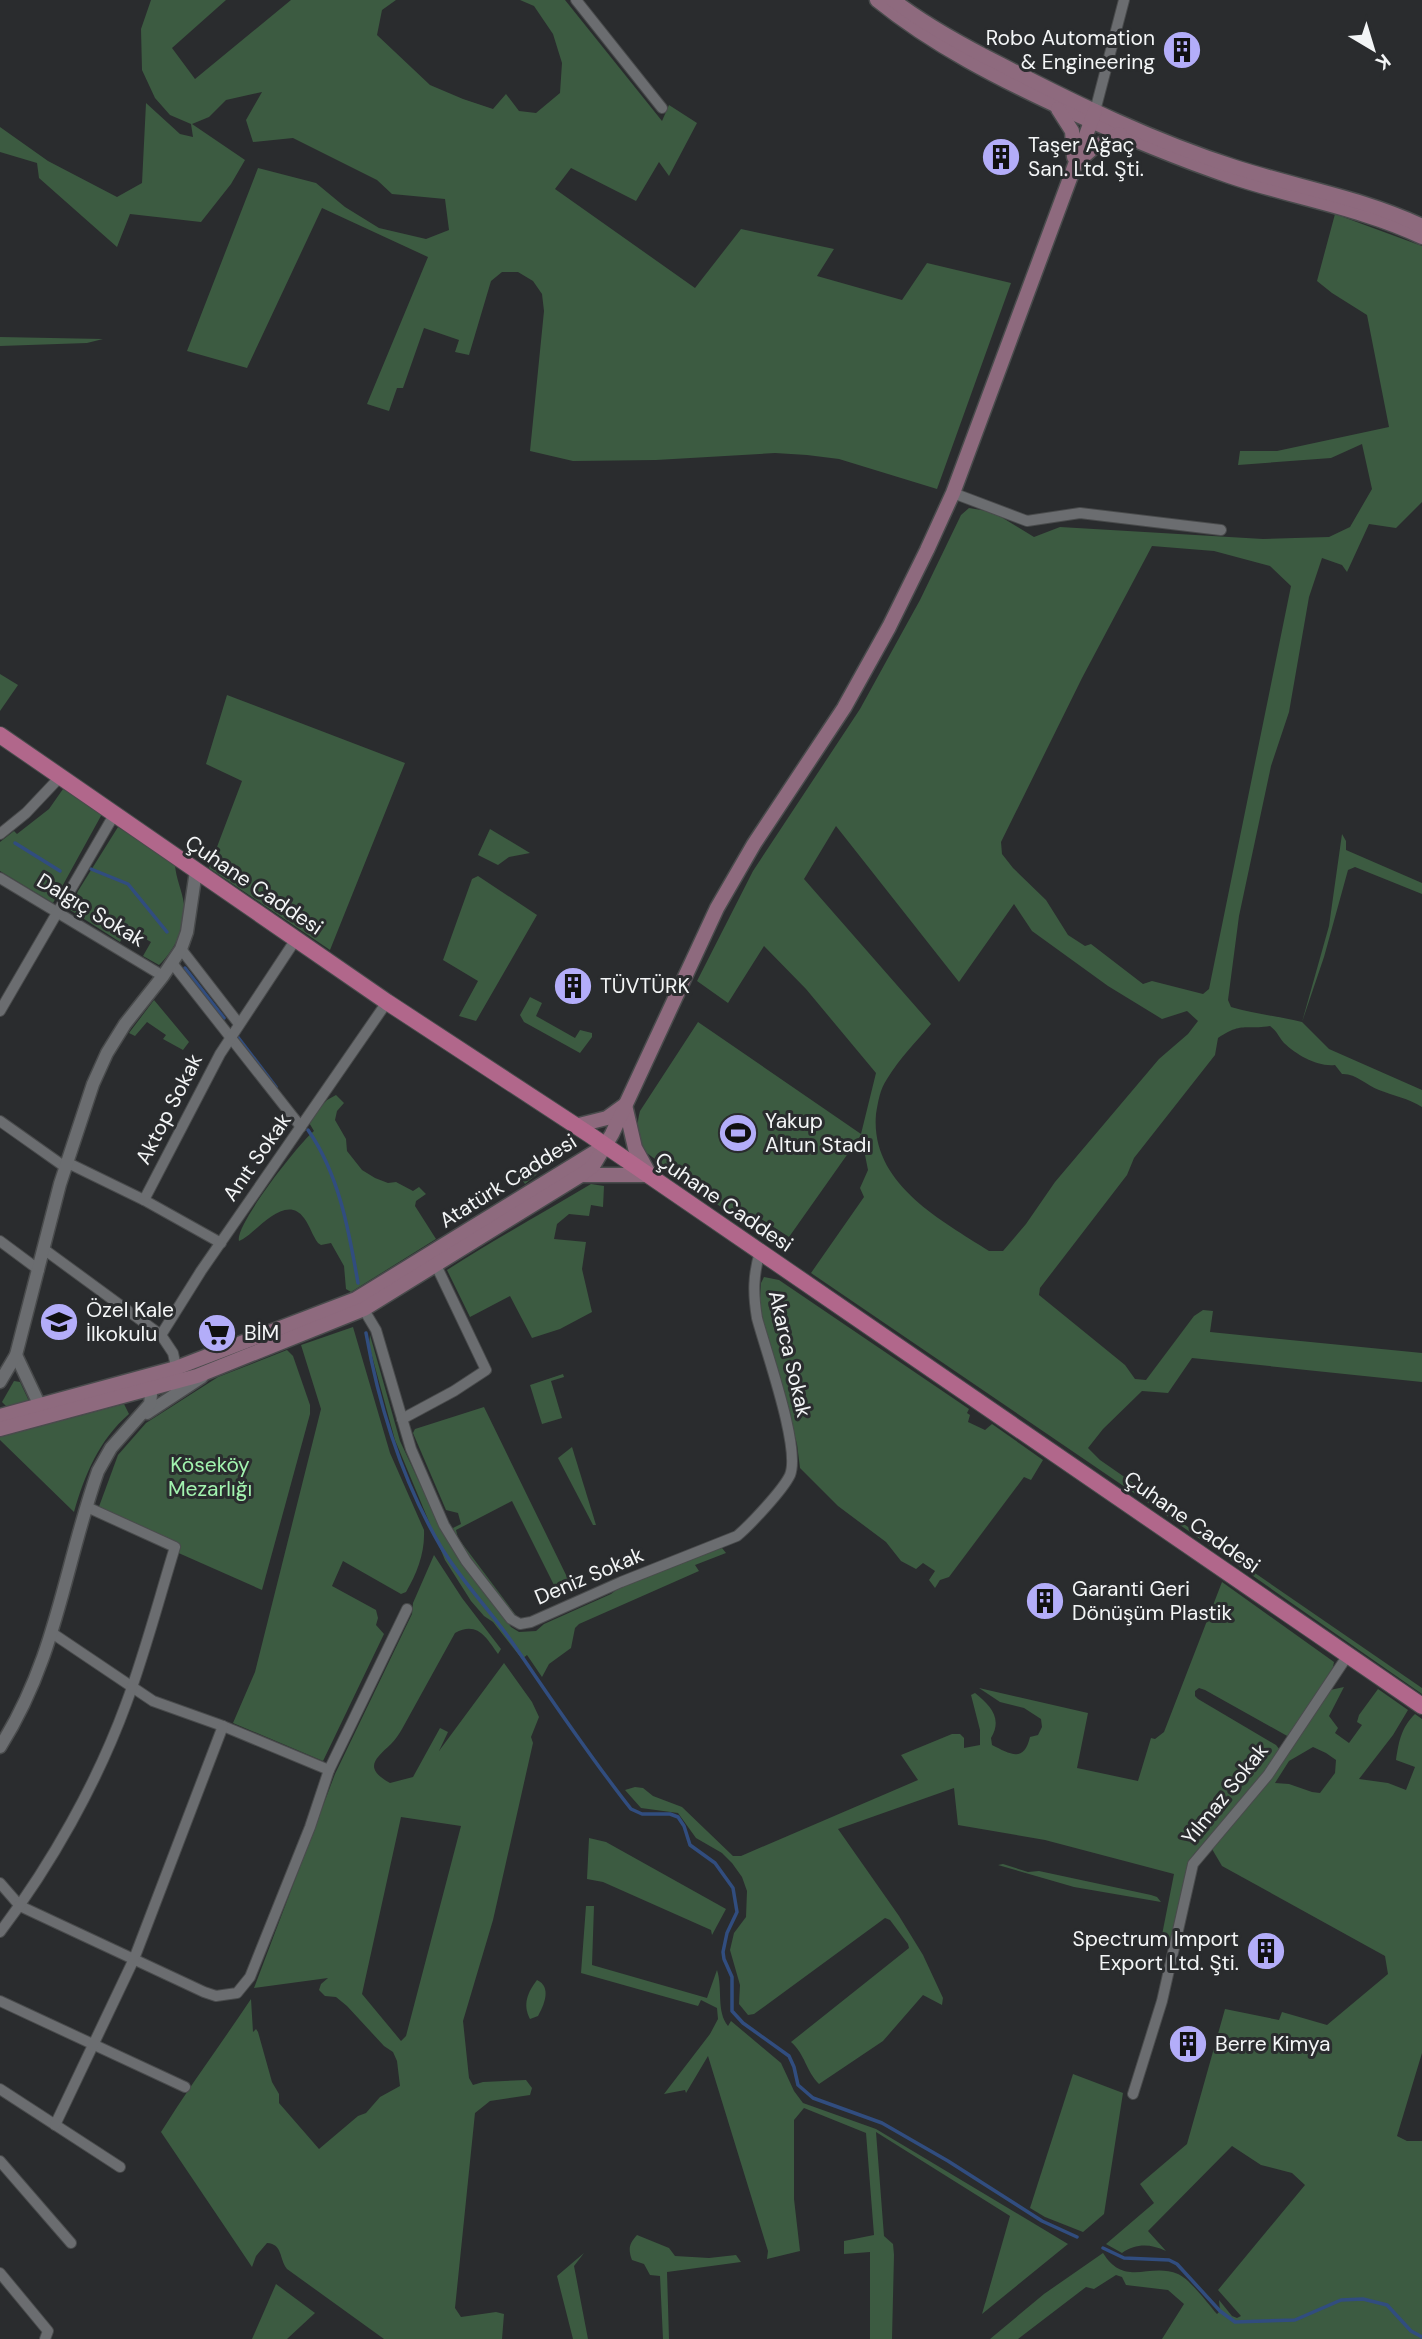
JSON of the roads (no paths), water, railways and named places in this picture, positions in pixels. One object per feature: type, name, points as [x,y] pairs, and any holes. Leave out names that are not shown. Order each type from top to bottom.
[{"type":"main road","points":[[877,0],[962,58],[1054,104],[1234,167],[1363,203],[1422,226]]},
{"type":"main road","points":[[893,0],[926,24],[970,50],[1093,116],[1121,134],[1230,177],[1359,212],[1422,237]]},
{"type":"main road","points":[[1054,104],[1072,131],[1073,166]]},
{"type":"main road","points":[[604,1146],[717,908],[754,844],[830,730],[909,589],[953,493],[1093,116]]},
{"type":"main road","points":[[1073,166],[1092,149],[1121,134]]},
{"type":"main road","name":"Çuhane Caddesi","points":[[0,734],[387,1002],[649,1176],[1422,1706]]},
{"type":"main road","points":[[575,1126],[607,1118],[625,1105]]},
{"type":"main road","points":[[581,1175],[649,1176],[635,1148],[625,1105]]},
{"type":"main road","name":"Atatürk Caddesi","points":[[433,1259],[581,1175],[593,1166],[604,1146]]},
{"type":"main road","name":"Atatürk Caddesi","points":[[0,1429],[148,1383],[213,1369],[360,1304],[604,1146]]},
{"type":"main road","name":"Atatürk Caddesi","points":[[178,1375],[360,1304]]},
{"type":"main road","name":"Atatürk Caddesi","points":[[0,1416],[148,1383]]},
{"type":"street","points":[[576,0],[662,108]]},
{"type":"street","points":[[1093,116],[1124,0]]},
{"type":"street","points":[[953,493],[1027,521],[1080,513],[1221,530]]},
{"type":"street","points":[[0,834],[26,813],[60,777]]},
{"type":"street","points":[[0,1011],[114,815]]},
{"type":"street","points":[[0,1382],[16,1355],[66,1164],[86,1101],[107,1053],[125,1024],[181,949],[187,932],[196,871]]},
{"type":"street","name":"Dalgıç Sokak","points":[[0,878],[163,976]]},
{"type":"street","name":"Aktop Sokak","points":[[144,1200],[231,1037],[296,939]]},
{"type":"street","points":[[181,949],[239,1024]]},
{"type":"street","points":[[172,964],[301,1127]]},
{"type":"street","name":"Anıt Sokak","points":[[161,1335],[387,1002]]},
{"type":"street","points":[[0,1121],[66,1164],[144,1200],[221,1243]]},
{"type":"street","points":[[0,1241],[39,1270]]},
{"type":"street","points":[[45,1250],[161,1335],[171,1348],[178,1375]]},
{"type":"street","name":"Akarca Sokak","points":[[760,1252],[753,1275],[754,1298],[790,1436],[792,1465]]},
{"type":"street","points":[[402,1419],[486,1370],[433,1259]]},
{"type":"street","name":"Deniz Sokak","points":[[360,1304],[376,1330],[422,1477],[454,1544],[511,1619],[520,1624],[531,1622],[621,1582],[737,1536],[748,1527],[789,1476],[792,1465]]},
{"type":"street","points":[[16,1355],[40,1406]]},
{"type":"street","points":[[135,1421],[213,1369]]},
{"type":"street","points":[[0,1747],[30,1693],[52,1633],[94,1482],[104,1459],[122,1434],[150,1404],[148,1383]]},
{"type":"street","points":[[0,1932],[20,1906],[92,1786],[132,1689],[175,1547],[87,1507]]},
{"type":"street","points":[[0,1883],[20,1906],[204,1993],[227,1996],[237,1993],[250,1977],[310,1827],[329,1770],[407,1609]]},
{"type":"street","points":[[52,1633],[153,1701],[223,1726],[329,1770]]},
{"type":"street","name":"Yılmaz Sokak","points":[[1133,2094],[1161,2001],[1193,1864],[1268,1775],[1348,1655]]},
{"type":"street","points":[[55,2125],[134,1959],[223,1726]]},
{"type":"street","points":[[0,2001],[185,2087]]},
{"type":"street","points":[[0,2088],[120,2167]]},
{"type":"street","points":[[0,2161],[71,2243]]},
{"type":"street","points":[[0,2273],[48,2331],[45,2339]]},
{"type":"waterway","points":[[15,843],[60,871]]},
{"type":"waterway","points":[[91,869],[128,884],[167,932]]},
{"type":"waterway","points":[[185,968],[224,1018]]},
{"type":"waterway","points":[[237,1036],[276,1087]]},
{"type":"waterway","points":[[308,1130],[319,1147],[335,1184],[358,1283]]},
{"type":"waterway","points":[[366,1333],[394,1443],[427,1522],[449,1560],[505,1632],[631,1809],[642,1814],[670,1814],[678,1817],[690,1845],[715,1863],[733,1888],[737,1912],[727,1933],[723,1952],[732,1977],[732,2011],[743,2023],[789,2056],[798,2085],[813,2098],[882,2123],[1042,2221],[1077,2237]]},
{"type":"waterway","points":[[1103,2248],[1124,2258],[1169,2260],[1177,2264],[1220,2311],[1235,2322],[1295,2320],[1341,2300],[1363,2299],[1387,2305],[1411,2331],[1422,2337]]},
{"type":"place","name":"Robo Automation & Engineering","points":[[1182,50]]},
{"type":"place","name":"Taşer Ağaç San. Ltd. Şti.","points":[[1001,157]]},
{"type":"place","name":"TÜVTÜRK","points":[[573,986]]},
{"type":"place","name":"Yakup Altun Stadı","points":[[738,1133]]},
{"type":"place","name":"Özel Kale İlkokulu","points":[[59,1322]]},
{"type":"place","name":"BİM","points":[[217,1333]]},
{"type":"place","name":"Garanti Geri Dönüşüm Plastik","points":[[1045,1601]]},
{"type":"place","name":"Spectrum Import Export Ltd. Şti.","points":[[1266,1951]]},
{"type":"place","name":"Berre Kimya","points":[[1188,2044]]},
{"type":"park label","name":"Köseköy Mezarlığı","points":[[210,1477]]}]
